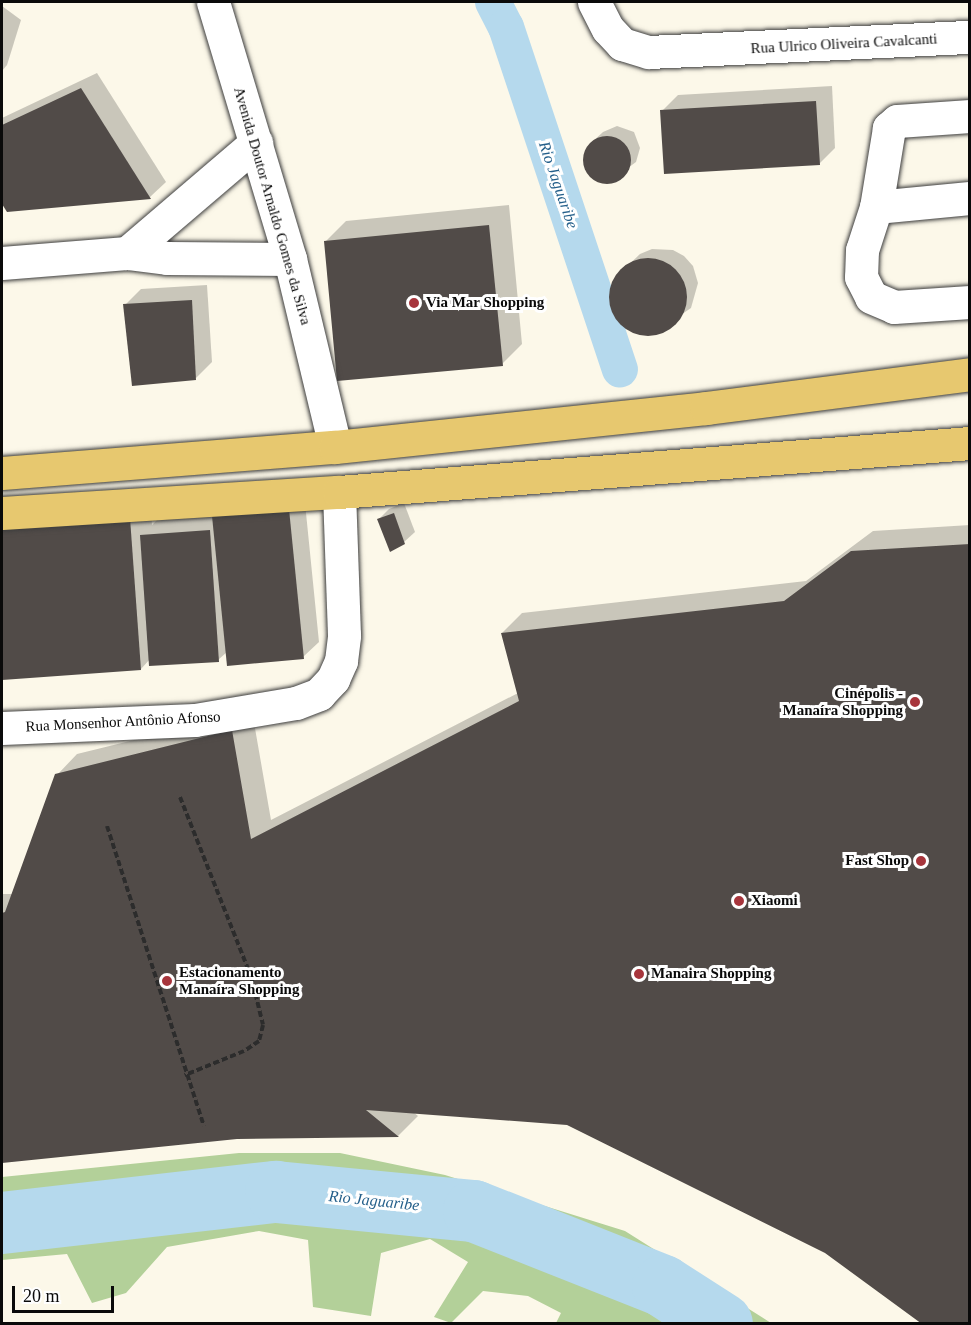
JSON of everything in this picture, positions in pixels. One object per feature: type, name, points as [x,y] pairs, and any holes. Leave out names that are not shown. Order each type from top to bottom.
[{"type":"main road","points":[[2,473],[335,447],[706,408],[969,374]]},
{"type":"main road","points":[[2,513],[339,492],[969,443]]},
{"type":"street","name":"Avenida Doutor Arnaldo Gomes da Silva","points":[[213,2],[290,259],[335,447]]},
{"type":"street","name":"Rua Ulrico Oliveira Cavalcanti","points":[[594,2],[608,29],[622,45],[649,52],[718,51],[969,37]]},
{"type":"street","points":[[969,116],[897,121],[889,128],[876,207],[862,250],[861,268],[861,276],[871,297],[894,307],[969,302]]},
{"type":"street","points":[[127,253],[256,143]]},
{"type":"street","points":[[876,207],[969,198]]},
{"type":"street","points":[[2,263],[127,253],[167,258],[290,259]]},
{"type":"street","name":"Rua Monsenhor Antônio Afonso","points":[[2,728],[195,720],[296,703],[319,694],[333,679],[341,661],[344,635],[339,492]]},
{"type":"path","points":[[180,797],[251,976],[263,1025],[259,1041],[244,1051],[185,1075]]},
{"type":"path","points":[[107,826],[185,1075],[204,1126]]},
{"type":"green space","points":[[239,1153],[340,1153],[445,1175],[625,1231],[771,1323],[556,1323],[561,1313],[528,1296],[483,1291],[451,1323],[434,1317],[468,1262],[430,1239],[381,1253],[371,1316],[313,1307],[308,1240],[259,1231],[167,1247],[126,1293],[92,1303],[67,1254],[2,1260],[2,1177]]},
{"type":"building","points":[[81,88],[151,199],[7,212],[2,204],[2,125]]},
{"type":"building","points":[[816,101],[820,165],[664,174],[660,110]]},
{"type":"building","points":[[607,136],[624,143],[631,160],[624,177],[607,184],[590,177],[583,160],[590,143]]},
{"type":"building","name":"Via Mar Shopping","points":[[489,225],[503,366],[337,381],[324,241]]},
{"type":"building","points":[[648,258],[663,261],[680,275],[687,297],[684,312],[670,329],[648,336],[633,333],[616,319],[609,297],[612,282],[626,265]]},
{"type":"building","points":[[192,300],[196,380],[132,386],[123,304]]},
{"type":"building","points":[[289,509],[304,659],[227,666],[212,516]]},
{"type":"building","points":[[394,513],[405,544],[390,552],[377,519]]},
{"type":"building","points":[[130,518],[141,670],[2,680],[2,527]]},
{"type":"building","points":[[210,530],[219,662],[149,666],[140,535]]},
{"type":"building","name":"Manaira Shopping","points":[[970,544],[970,1324],[922,1324],[825,1253],[567,1125],[366,1110],[399,1137],[237,1139],[2,1163],[2,913],[5,912],[55,774],[232,730],[251,839],[519,701],[501,633],[784,601],[851,551]]},
{"type":"waterway","name":"Rio Jaguaribe","points":[[493,2],[506,27],[620,370]]},
{"type":"waterway","name":"Rio Jaguaribe","points":[[2,1223],[276,1192],[474,1211],[663,1286],[722,1324]]},
{"type":"place","name":"Via Mar Shopping","points":[[414,303]]},
{"type":"place","name":"Cinépolis - Manaíra Shopping","points":[[915,702]]},
{"type":"place","name":"Fast Shop","points":[[921,861]]},
{"type":"place","name":"Xiaomi","points":[[739,901]]},
{"type":"place","name":"Manaira Shopping","points":[[639,974]]},
{"type":"place","name":"Estacionamento Manaíra Shopping","points":[[167,981]]}]
